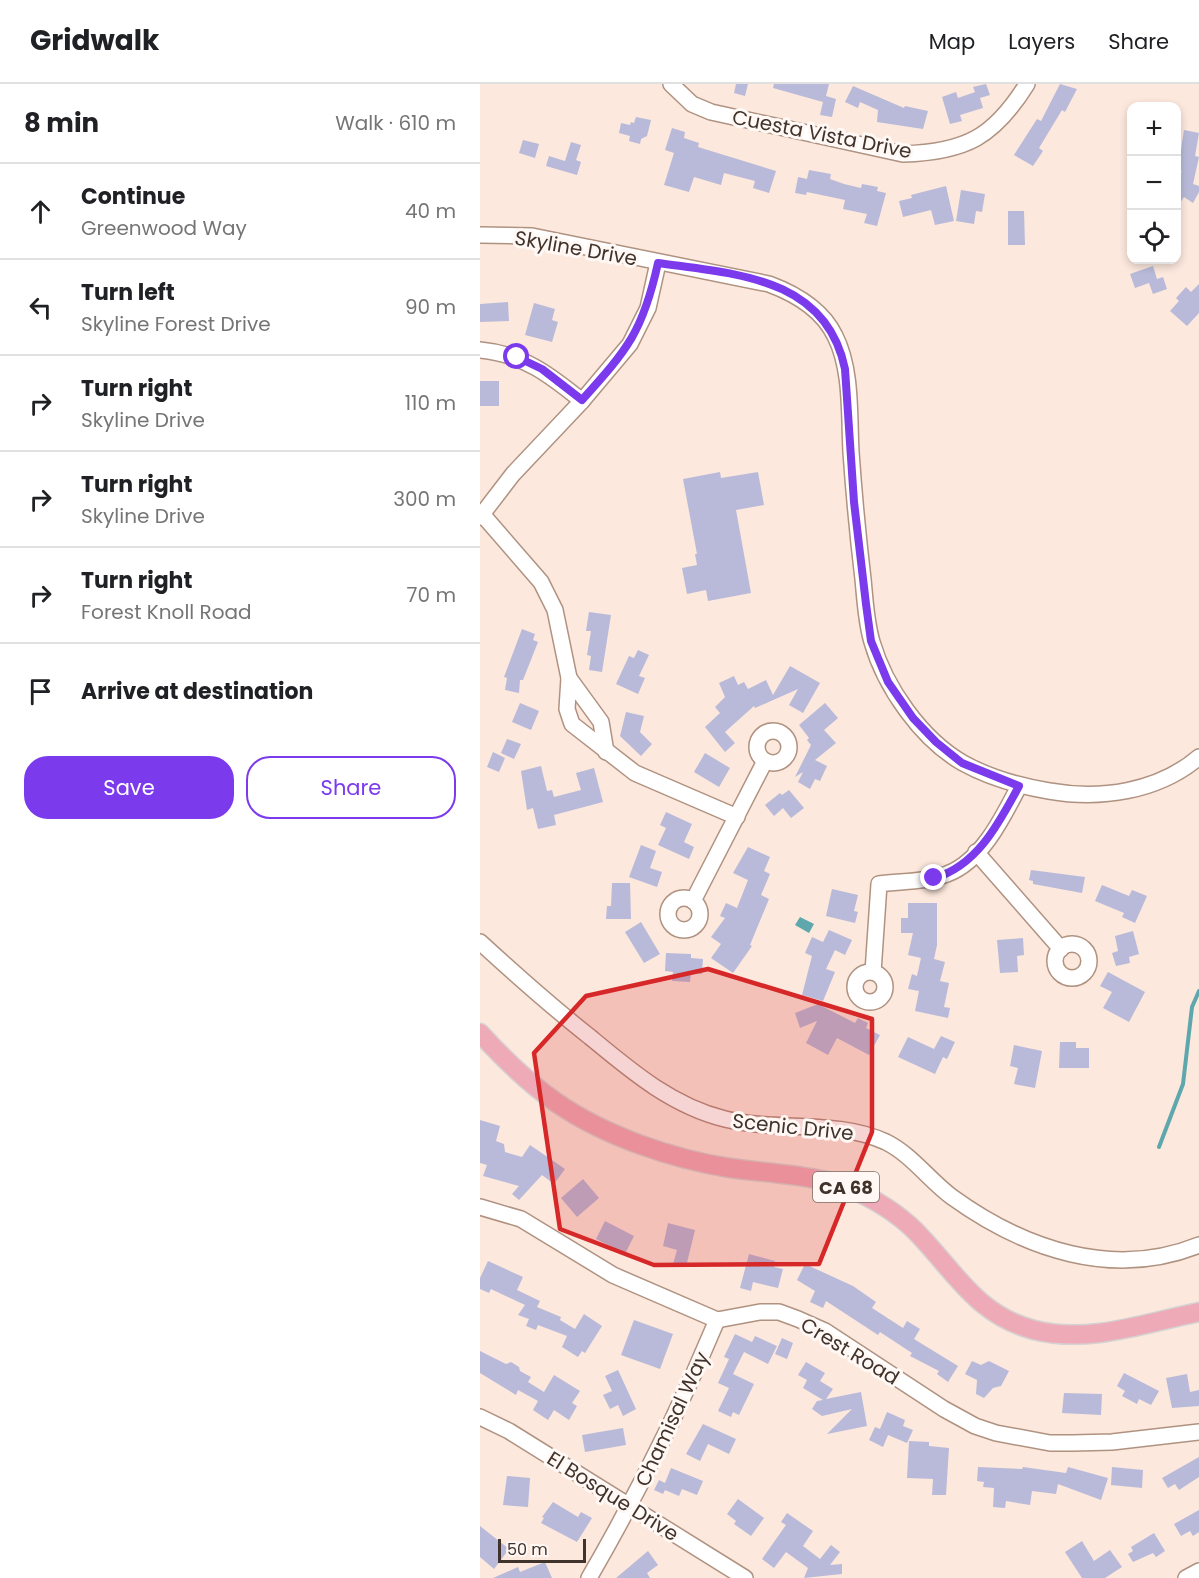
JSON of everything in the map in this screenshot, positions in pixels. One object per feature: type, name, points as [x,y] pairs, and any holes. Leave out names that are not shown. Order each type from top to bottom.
[{"type":"main road","name":"CA 68","points":[[480,1033],[557,1103],[614,1133],[662,1152],[704,1163],[821,1180],[859,1193],[910,1227],[970,1294],[996,1313],[1024,1327],[1061,1334],[1100,1334],[1199,1312]]},
{"type":"street","name":"Cuesta Vista Drive","points":[[671,84],[692,104],[711,112],[903,154],[932,152],[982,137],[1007,112],[1027,84]]},
{"type":"street","name":"Skyline Drive","points":[[480,235],[532,236],[658,263],[708,270],[777,287],[810,305],[829,325],[841,351],[845,369],[854,502],[871,641],[888,682],[913,718],[936,742],[962,763],[1019,786],[1079,795],[1103,794],[1162,780],[1176,774],[1199,757]]},
{"type":"street","points":[[658,263],[648,308],[638,329],[617,361],[513,474],[481,515],[519,554],[550,597],[560,626],[569,678],[568,717],[581,733],[635,773],[737,817]]},
{"type":"street","points":[[480,350],[506,354],[530,362],[582,400]]},
{"type":"street","points":[[569,678],[601,722],[606,753]]},
{"type":"street","points":[[693,901],[765,761]]},
{"type":"street","points":[[873,972],[879,884],[948,874],[976,852],[1000,822],[1019,786]]},
{"type":"street","points":[[976,852],[1060,949]]},
{"type":"street","name":"Scenic Drive","points":[[480,942],[521,980],[631,1071],[677,1101],[723,1119],[752,1124],[836,1130],[875,1138],[909,1157],[950,1195],[979,1215],[1014,1233],[1067,1253],[1116,1262],[1177,1254],[1199,1245]]},
{"type":"street","points":[[480,1207],[521,1218],[613,1275],[717,1320]]},
{"type":"street","name":"Crest Road","points":[[717,1320],[760,1312],[779,1312],[798,1319],[825,1331],[944,1409],[975,1426],[996,1433],[1050,1443],[1073,1443],[1112,1442],[1199,1432]]},
{"type":"street","name":"Chamisal Way","points":[[589,1578],[629,1508],[694,1374],[717,1320]]},
{"type":"street","name":"El Bosque Drive","points":[[480,1417],[508,1431],[745,1578]]},
{"type":"street","points":[[1186,1578],[1199,1571]]},
{"type":"highlighted area","points":[[708,969],[872,1019],[872,1132],[819,1264],[654,1265],[560,1229],[534,1053],[586,996]]},
{"type":"water","points":[[800,917],[814,924],[809,933],[795,925]]},
{"type":"building","points":[[736,84],[748,84],[745,96],[734,93]]},
{"type":"building","points":[[774,84],[829,84],[826,96],[836,99],[832,117],[820,115],[823,102],[773,88]]},
{"type":"building","points":[[986,84],[990,95],[980,98],[983,108],[960,115],[962,121],[950,124],[942,97],[956,92],[958,98],[975,92],[973,87]]},
{"type":"building","points":[[1060,84],[1077,89],[1065,112],[1062,110],[1039,148],[1043,151],[1033,166],[1014,155],[1037,119],[1041,121]]},
{"type":"building","points":[[853,86],[904,108],[905,106],[928,111],[923,129],[877,122],[878,110],[860,102],[858,108],[845,102]]},
{"type":"building","points":[[636,117],[651,120],[647,136],[641,139],[640,144],[629,141],[630,136],[619,133],[621,123],[630,125],[631,122],[634,123]]},
{"type":"building","points":[[672,128],[685,132],[684,138],[699,143],[698,147],[776,171],[769,193],[753,188],[755,181],[724,173],[721,185],[694,177],[689,192],[664,185],[674,153],[665,150]]},
{"type":"building","points":[[1184,130],[1199,133],[1195,156],[1199,157],[1193,184],[1199,186],[1199,192],[1193,203],[1184,197],[1181,202],[1181,150]]},
{"type":"building","points":[[523,140],[539,144],[535,158],[519,153]]},
{"type":"building","points":[[571,142],[581,145],[576,160],[581,162],[577,175],[546,166],[549,156],[565,161]]},
{"type":"building","points":[[809,170],[831,174],[830,179],[844,184],[861,188],[862,184],[878,187],[877,191],[886,193],[877,226],[864,223],[867,214],[843,209],[845,200],[807,192],[806,195],[795,193],[798,177],[807,179]]},
{"type":"building","points":[[946,186],[954,221],[935,225],[931,210],[903,217],[899,201],[912,198],[911,195]]},
{"type":"building","points":[[961,190],[985,194],[982,212],[976,211],[974,224],[956,221]]},
{"type":"building","points":[[1008,211],[1024,211],[1025,245],[1008,245]]},
{"type":"building","points":[[1153,266],[1157,279],[1163,277],[1167,289],[1153,294],[1149,283],[1135,288],[1130,274]]},
{"type":"building","points":[[1199,284],[1199,313],[1187,326],[1170,311],[1179,301],[1176,298],[1186,287],[1191,292]]},
{"type":"building","points":[[508,302],[509,321],[480,322],[480,304]]},
{"type":"building","points":[[534,303],[555,309],[552,320],[558,322],[552,342],[525,335]]},
{"type":"building","points":[[480,381],[499,381],[499,406],[480,406]]},
{"type":"building","points":[[720,472],[721,478],[758,472],[764,505],[736,510],[751,593],[708,601],[706,590],[687,594],[682,568],[697,565],[695,554],[697,554],[683,479]]},
{"type":"building","points":[[589,612],[611,615],[602,672],[589,670],[591,656],[587,655],[591,631],[586,631]]},
{"type":"building","points":[[522,629],[535,634],[533,640],[538,642],[523,680],[520,680],[519,693],[505,690],[507,678],[504,677]]},
{"type":"building","points":[[638,650],[649,655],[639,676],[645,678],[638,694],[616,684],[629,656],[634,658]]},
{"type":"building","points":[[790,666],[820,683],[803,713],[789,705],[798,689],[755,708],[754,706],[725,732],[735,743],[725,752],[705,727],[720,713],[715,707],[725,697],[719,683],[734,676],[738,685],[744,682],[748,689],[766,680],[773,695]]},
{"type":"building","points":[[520,703],[539,711],[531,730],[512,722]]},
{"type":"building","points":[[825,703],[838,718],[824,730],[836,743],[815,760],[827,766],[820,781],[815,779],[810,789],[798,782],[803,772],[795,777],[811,745],[807,740],[809,738],[799,725]]},
{"type":"building","points":[[626,712],[644,716],[640,732],[652,744],[641,756],[620,736]]},
{"type":"building","points":[[507,739],[521,744],[514,759],[501,753]]},
{"type":"building","points":[[493,752],[505,758],[499,772],[487,767]]},
{"type":"building","points":[[705,753],[730,768],[719,787],[694,772]]},
{"type":"building","points":[[541,766],[547,791],[552,790],[554,797],[581,790],[576,773],[594,768],[603,802],[554,815],[556,825],[538,829],[533,808],[527,810],[521,771]]},
{"type":"building","points":[[789,790],[804,808],[791,818],[783,808],[774,816],[765,805],[780,793],[782,795]]},
{"type":"building","points":[[666,812],[692,824],[684,842],[694,847],[689,859],[658,845],[666,828],[660,825]]},
{"type":"building","points":[[641,845],[656,851],[650,868],[662,872],[657,887],[629,877]]},
{"type":"building","points":[[748,847],[770,857],[764,871],[770,874],[761,895],[769,899],[750,945],[752,946],[733,973],[711,958],[721,944],[711,937],[725,918],[720,916],[726,903],[737,908],[748,880],[733,873]]},
{"type":"building","points":[[1031,870],[1085,877],[1082,893],[1033,884],[1033,881],[1029,880]]},
{"type":"building","points":[[612,883],[630,883],[631,919],[606,919],[607,906],[611,906]]},
{"type":"building","points":[[1102,885],[1129,896],[1132,890],[1147,896],[1135,923],[1122,917],[1124,913],[1095,901]]},
{"type":"building","points":[[832,889],[858,895],[854,911],[858,912],[855,923],[826,916]]},
{"type":"building","points":[[908,903],[937,903],[937,945],[934,959],[945,962],[940,981],[949,983],[944,1007],[950,1008],[948,1018],[915,1011],[919,991],[908,989],[912,974],[917,976],[921,958],[908,955],[913,933],[901,933],[901,918],[908,918]]},
{"type":"building","points":[[641,922],[660,954],[644,963],[625,932]]},
{"type":"building","points":[[829,930],[852,940],[845,955],[835,950],[826,969],[835,972],[823,1001],[802,995],[812,956],[805,953],[812,937],[823,942]]},
{"type":"building","points":[[1133,931],[1139,954],[1129,957],[1130,963],[1116,966],[1112,953],[1118,951],[1115,936]]},
{"type":"building","points":[[1023,938],[1024,955],[1017,956],[1018,972],[1000,973],[997,940]]},
{"type":"building","points":[[666,953],[691,954],[691,958],[703,959],[702,974],[691,973],[690,982],[672,981],[673,972],[665,971]]},
{"type":"building","points":[[1108,972],[1145,992],[1129,1022],[1103,1008],[1112,992],[1100,986]]},
{"type":"building","points":[[818,1004],[855,1023],[858,1018],[868,1023],[866,1028],[880,1035],[869,1055],[837,1038],[828,1055],[806,1043],[817,1021],[800,1028],[795,1013]]},
{"type":"building","points":[[941,1036],[955,1042],[947,1059],[943,1057],[935,1074],[898,1057],[908,1037],[934,1049]]},
{"type":"building","points":[[1060,1042],[1076,1042],[1076,1048],[1089,1048],[1089,1068],[1059,1068]]},
{"type":"building","points":[[1014,1045],[1042,1051],[1035,1088],[1014,1084],[1018,1068],[1010,1066]]},
{"type":"building","points":[[480,1120],[500,1126],[496,1141],[504,1144],[505,1152],[522,1157],[530,1145],[565,1169],[554,1184],[542,1175],[519,1200],[512,1194],[519,1186],[483,1176],[487,1165],[480,1163]]},
{"type":"building","points":[[583,1179],[599,1198],[577,1217],[561,1198]]},
{"type":"building","points":[[605,1221],[634,1236],[625,1254],[596,1239]]},
{"type":"building","points":[[668,1223],[695,1230],[686,1267],[673,1264],[677,1250],[663,1246]]},
{"type":"building","points":[[749,1254],[775,1261],[774,1267],[783,1269],[778,1288],[753,1282],[751,1291],[740,1288]]},
{"type":"building","points":[[488,1261],[523,1277],[517,1290],[540,1301],[537,1307],[561,1317],[560,1320],[575,1329],[584,1314],[602,1326],[585,1353],[582,1351],[578,1357],[562,1347],[567,1336],[538,1325],[536,1330],[526,1326],[529,1319],[518,1315],[525,1305],[491,1289],[489,1293],[480,1289],[480,1278]]},
{"type":"building","points":[[805,1264],[853,1286],[876,1302],[872,1308],[903,1328],[907,1321],[920,1329],[914,1339],[958,1366],[948,1382],[937,1374],[939,1371],[910,1356],[912,1353],[880,1332],[878,1335],[826,1301],[823,1308],[810,1302],[815,1291],[797,1280]]},
{"type":"building","points":[[634,1320],[673,1334],[660,1369],[621,1355]]},
{"type":"building","points":[[735,1334],[752,1342],[755,1336],[777,1346],[768,1364],[744,1352],[733,1374],[754,1384],[739,1415],[733,1412],[731,1417],[718,1411],[729,1388],[718,1383],[729,1359],[724,1357]]},
{"type":"building","points":[[782,1338],[793,1343],[787,1359],[775,1354]]},
{"type":"building","points":[[480,1351],[506,1364],[511,1362],[519,1367],[520,1371],[531,1377],[528,1382],[544,1392],[554,1375],[580,1391],[572,1403],[577,1406],[569,1420],[554,1410],[548,1420],[533,1410],[538,1401],[518,1390],[516,1395],[480,1373]]},
{"type":"building","points":[[972,1361],[981,1365],[989,1361],[1009,1371],[1001,1386],[993,1388],[984,1398],[976,1394],[977,1380],[965,1374]]},
{"type":"building","points":[[806,1362],[825,1373],[820,1381],[833,1389],[826,1399],[861,1392],[867,1426],[827,1434],[852,1409],[822,1416],[812,1409],[817,1401],[823,1400],[803,1388],[807,1380],[798,1375]]},
{"type":"building","points":[[618,1370],[636,1409],[623,1416],[618,1405],[610,1409],[603,1395],[612,1391],[605,1376]]},
{"type":"building","points":[[1124,1373],[1159,1391],[1151,1405],[1139,1399],[1137,1404],[1122,1396],[1125,1391],[1117,1386]]},
{"type":"building","points":[[1187,1374],[1190,1392],[1199,1390],[1199,1406],[1172,1408],[1166,1378]]},
{"type":"building","points":[[1064,1393],[1102,1394],[1101,1415],[1062,1413]]},
{"type":"building","points":[[887,1412],[905,1420],[903,1426],[913,1430],[907,1443],[888,1435],[883,1447],[869,1440],[875,1427],[880,1429]]},
{"type":"building","points":[[703,1424],[736,1439],[729,1454],[708,1444],[700,1461],[686,1454]]},
{"type":"building","points":[[623,1428],[626,1445],[585,1452],[582,1435]]},
{"type":"building","points":[[909,1441],[929,1442],[929,1446],[949,1448],[946,1495],[932,1495],[933,1479],[907,1478]]},
{"type":"building","points":[[1199,1457],[1199,1477],[1179,1490],[1175,1484],[1168,1488],[1162,1478]]},
{"type":"building","points":[[978,1467],[1022,1469],[1023,1467],[1066,1473],[1068,1467],[1108,1478],[1101,1500],[1058,1484],[1056,1494],[1032,1491],[1030,1505],[1006,1501],[1005,1508],[993,1507],[994,1488],[983,1487],[984,1482],[977,1481]]},
{"type":"building","points":[[1112,1467],[1143,1470],[1142,1488],[1111,1485]]},
{"type":"building","points":[[671,1468],[703,1481],[697,1495],[682,1489],[679,1496],[665,1490],[663,1494],[654,1490],[659,1480],[665,1483]]},
{"type":"building","points":[[507,1476],[530,1478],[528,1507],[503,1505]]},
{"type":"building","points":[[738,1499],[764,1518],[751,1536],[734,1524],[736,1521],[727,1514]]},
{"type":"building","points":[[553,1502],[578,1517],[581,1512],[592,1518],[577,1542],[541,1523],[544,1518],[542,1517]]},
{"type":"building","points":[[1199,1510],[1199,1532],[1193,1536],[1190,1531],[1181,1536],[1174,1524]]},
{"type":"building","points":[[787,1513],[813,1531],[803,1546],[820,1559],[831,1545],[840,1552],[830,1565],[842,1564],[842,1574],[804,1578],[808,1568],[786,1552],[774,1568],[762,1559],[786,1525],[781,1522]]},
{"type":"building","points":[[480,1526],[509,1549],[494,1569],[480,1557]]},
{"type":"building","points":[[1154,1533],[1165,1551],[1156,1557],[1153,1553],[1133,1562],[1128,1554],[1133,1551],[1131,1547]]},
{"type":"building","points":[[1082,1541],[1094,1561],[1110,1550],[1122,1567],[1105,1578],[1082,1578],[1065,1552]]},
{"type":"building","points":[[648,1551],[658,1565],[647,1573],[650,1578],[616,1578]]},
{"type":"building","points":[[545,1562],[552,1578],[493,1578],[518,1567],[520,1572]]},
{"type":"waterway","points":[[1159,1147],[1183,1084],[1192,1007],[1199,991]]},
{"type":"route","points":[[517,357],[542,369],[582,400],[630,344],[648,308],[658,263],[708,270],[769,284],[794,295],[821,315],[836,337],[845,369],[854,502],[871,641],[888,682],[913,718],[936,742],[962,763],[1019,786],[1000,822],[968,861],[948,874],[934,878]]}]
